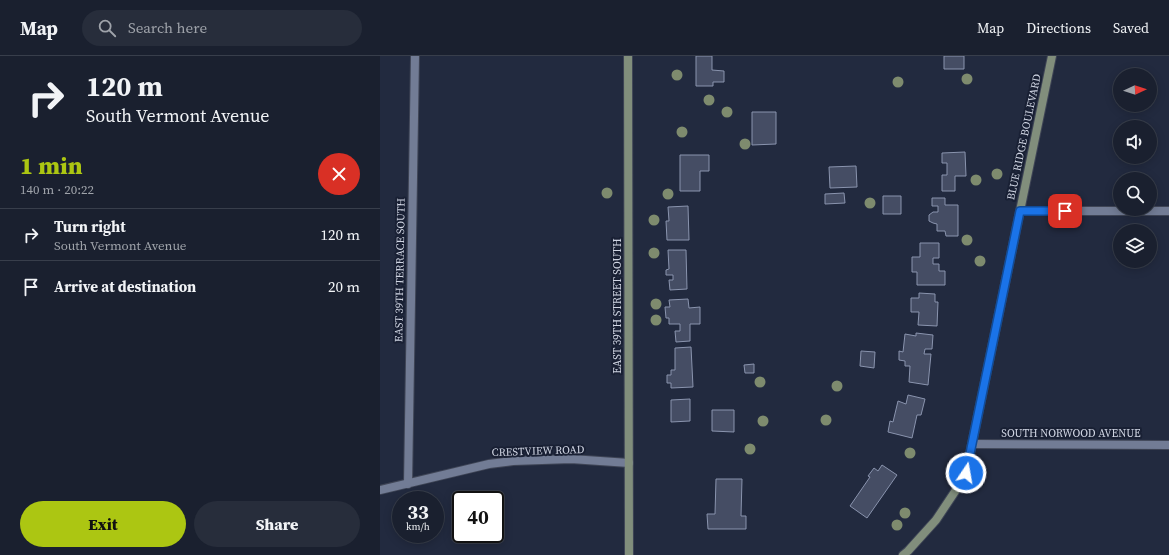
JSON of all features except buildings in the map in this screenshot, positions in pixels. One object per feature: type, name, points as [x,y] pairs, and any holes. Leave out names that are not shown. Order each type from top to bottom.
[{"type":"street","name":"EAST 39TH TERRACE SOUTH","points":[[408,484],[415,56]]},
{"type":"street","name":"EAST 39TH STREET SOUTH","points":[[628,56],[629,555]]},
{"type":"street","name":"BLUE RIDGE BOULEVARD","points":[[907,554],[936,520],[966,473],[1052,56]]},
{"type":"street","points":[[1020,211],[1169,211]]},
{"type":"street","name":"SOUTH NORWOOD AVENUE","points":[[972,444],[1169,445]]},
{"type":"street","name":"CRESTVIEW ROAD","points":[[380,490],[489,464],[513,461],[571,459],[629,463]]},
{"type":"route","points":[[966,473],[1020,211],[1065,211]]}]
